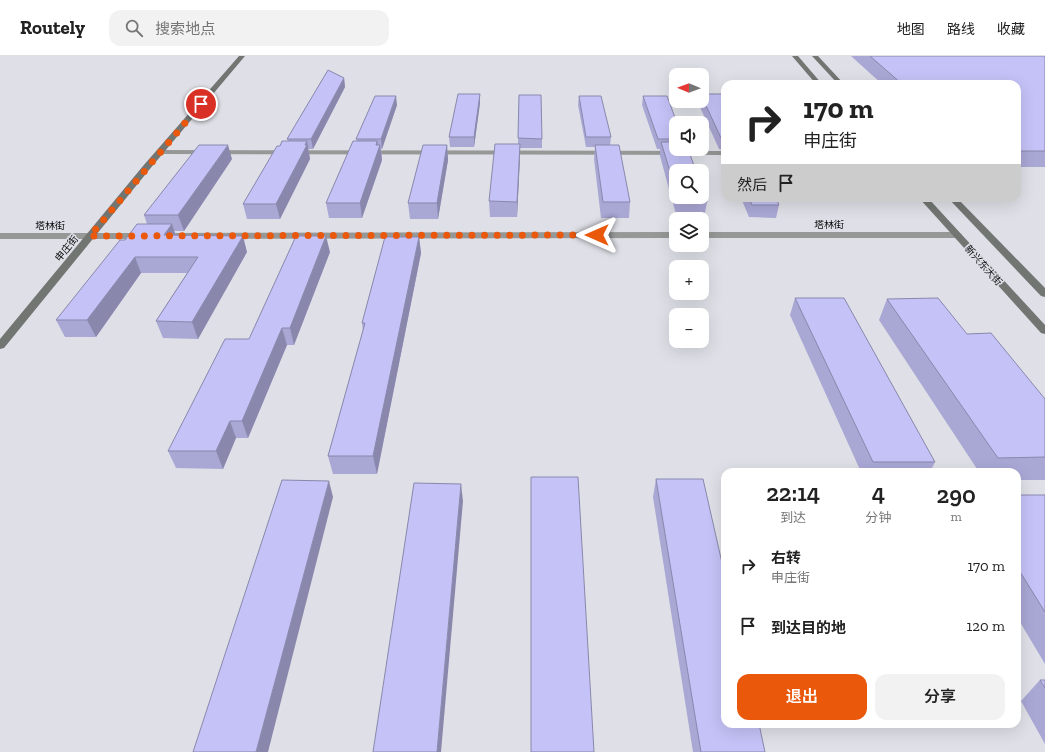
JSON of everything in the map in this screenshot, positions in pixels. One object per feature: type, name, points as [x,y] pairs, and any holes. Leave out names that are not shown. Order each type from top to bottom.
[{"type":"street","name":"申庄街","points":[[0,346],[160,152],[242,56]]},
{"type":"street","points":[[794,56],[815,80]]},
{"type":"street","points":[[815,56],[837,80]]},
{"type":"street","points":[[160,152],[721,153]]},
{"type":"street","name":"新兴东大街","points":[[927,202],[1045,331]]},
{"type":"street","name":"新兴东大街","points":[[956,202],[1045,294]]},
{"type":"street","name":"塔林街","points":[[0,236],[669,235]]},
{"type":"street","name":"塔林街","points":[[709,235],[957,235]]},
{"type":"building","points":[[870,56],[1045,56],[1045,151],[1021,151],[1021,80],[897,80]]},
{"type":"building","points":[[328,70],[344,78],[311,139],[287,139]]},
{"type":"building","points":[[458,94],[480,94],[474,137],[449,137]]},
{"type":"building","points":[[709,94],[721,94],[721,138],[707,108],[709,108]]},
{"type":"building","points":[[519,95],[541,95],[542,139],[518,138]]},
{"type":"building","points":[[375,96],[396,96],[381,139],[356,139]]},
{"type":"building","points":[[579,96],[601,96],[611,137],[586,137]]},
{"type":"building","points":[[643,96],[667,96],[669,108],[671,108],[674,116],[669,116],[669,139],[658,139]]},
{"type":"building","points":[[282,141],[307,141],[305,145],[307,145],[276,204],[243,204],[277,146],[280,146]]},
{"type":"building","points":[[353,141],[377,141],[376,145],[380,145],[360,203],[326,203]]},
{"type":"building","points":[[661,142],[669,142],[669,156],[691,156],[693,164],[669,164],[669,168]]},
{"type":"building","points":[[495,144],[520,144],[517,202],[489,201]]},
{"type":"building","points":[[199,145],[228,145],[178,215],[144,215]]},
{"type":"building","points":[[423,145],[447,145],[437,203],[408,203]]},
{"type":"building","points":[[595,145],[619,145],[630,202],[603,202]]},
{"type":"building","points":[[751,202],[778,202],[779,205],[752,205]]},
{"type":"building","points":[[137,224],[172,224],[164,235],[243,236],[192,322],[156,321],[198,257],[135,257],[87,320],[56,320],[120,240],[125,240]]},
{"type":"building","points":[[296,236],[326,236],[290,328],[282,328],[242,421],[230,421],[216,451],[168,451],[225,339],[249,339]]},
{"type":"building","points":[[385,237],[419,237],[373,456],[328,456],[365,323],[362,323]]},
{"type":"building","points":[[795,298],[844,298],[935,462],[873,462]]},
{"type":"building","points":[[938,298],[967,334],[991,333],[1045,399],[1045,457],[998,458],[887,299]]},
{"type":"building","points":[[531,477],[578,477],[594,752],[531,752]]},
{"type":"building","points":[[656,479],[703,479],[721,558],[721,728],[760,728],[765,752],[701,752]]},
{"type":"building","points":[[282,480],[329,481],[256,752],[193,752]]},
{"type":"building","points":[[414,483],[461,484],[437,752],[373,752]]},
{"type":"building","points":[[1021,495],[1045,495],[1045,612],[1021,573]]},
{"type":"building","points":[[1040,680],[1045,680],[1045,688]]},
{"type":"route","points":[[201,104],[90,236],[597,235]]}]
